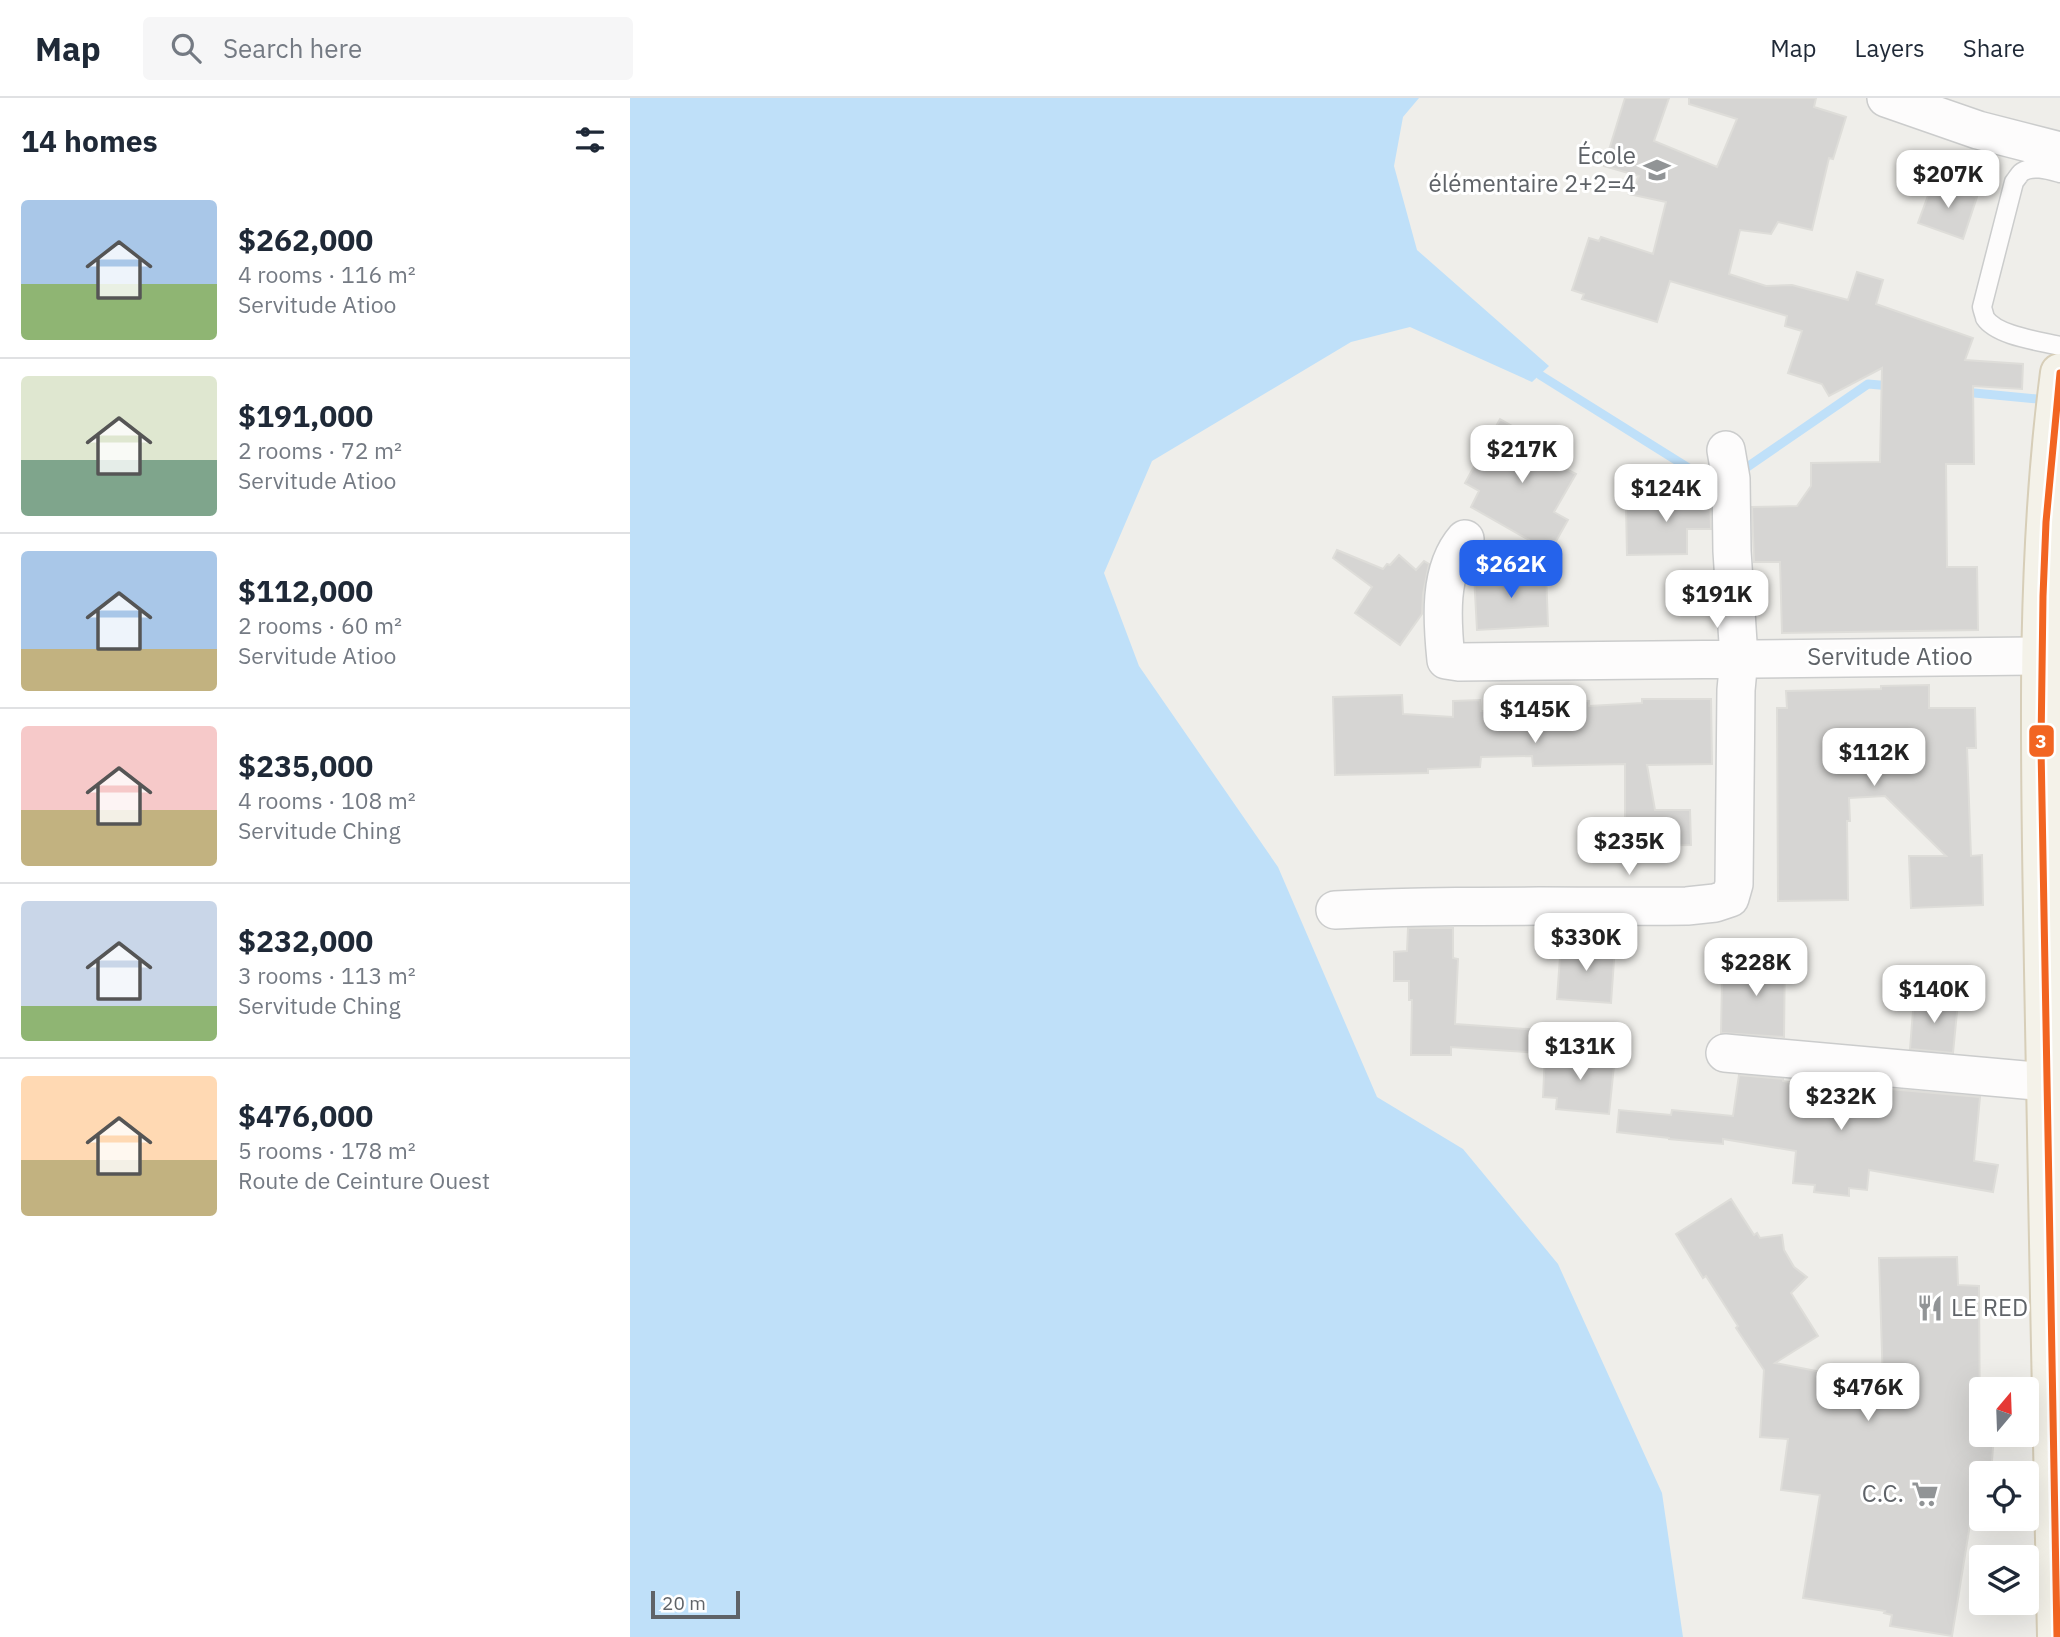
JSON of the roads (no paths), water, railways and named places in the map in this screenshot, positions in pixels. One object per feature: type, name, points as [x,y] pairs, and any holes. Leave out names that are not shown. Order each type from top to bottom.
[{"type":"main road","points":[[2057,1637],[2055,1343],[2046,1082],[2052,969],[2048,638],[2044,552],[2053,424],[2060,373]]},
{"type":"street","points":[[1886,98],[1978,130],[2060,151]]},
{"type":"street","points":[[1335,910],[1487,905],[1687,906],[1715,904],[1730,898],[1734,884],[1736,690],[1739,658],[1732,551],[1731,479],[1726,450]]},
{"type":"street","name":"Servitude Atioo","points":[[1465,539],[1455,550],[1446,582],[1443,634],[1446,660],[1459,663],[1739,658],[2048,638]]},
{"type":"street","points":[[1724,1053],[2046,1082]]},
{"type":"lane","points":[[2060,173],[2048,169],[2033,169],[2022,172],[2014,182],[1982,307],[1985,317],[1994,326],[2010,334],[2060,346]]},
{"type":"water","points":[[630,98],[1419,98],[1403,117],[1394,166],[1417,250],[1549,366],[1532,382],[1410,327],[1351,342],[1152,461],[1104,573],[1139,666],[1278,867],[1377,1097],[1463,1149],[1558,1264],[1662,1493],[1683,1637],[630,1637]]},
{"type":"waterway","points":[[1540,375],[1711,482],[1723,478]]},
{"type":"waterway","points":[[1740,472],[1868,384],[1891,386]]},
{"type":"waterway","points":[[1964,392],[2048,400]]},
{"type":"place","name":"École élémentaire 2+2=4","points":[[1657,170]]},
{"type":"place","name":"LE RED","points":[[1930,1308]]},
{"type":"place","name":"C.C.","points":[[1925,1494]]}]
